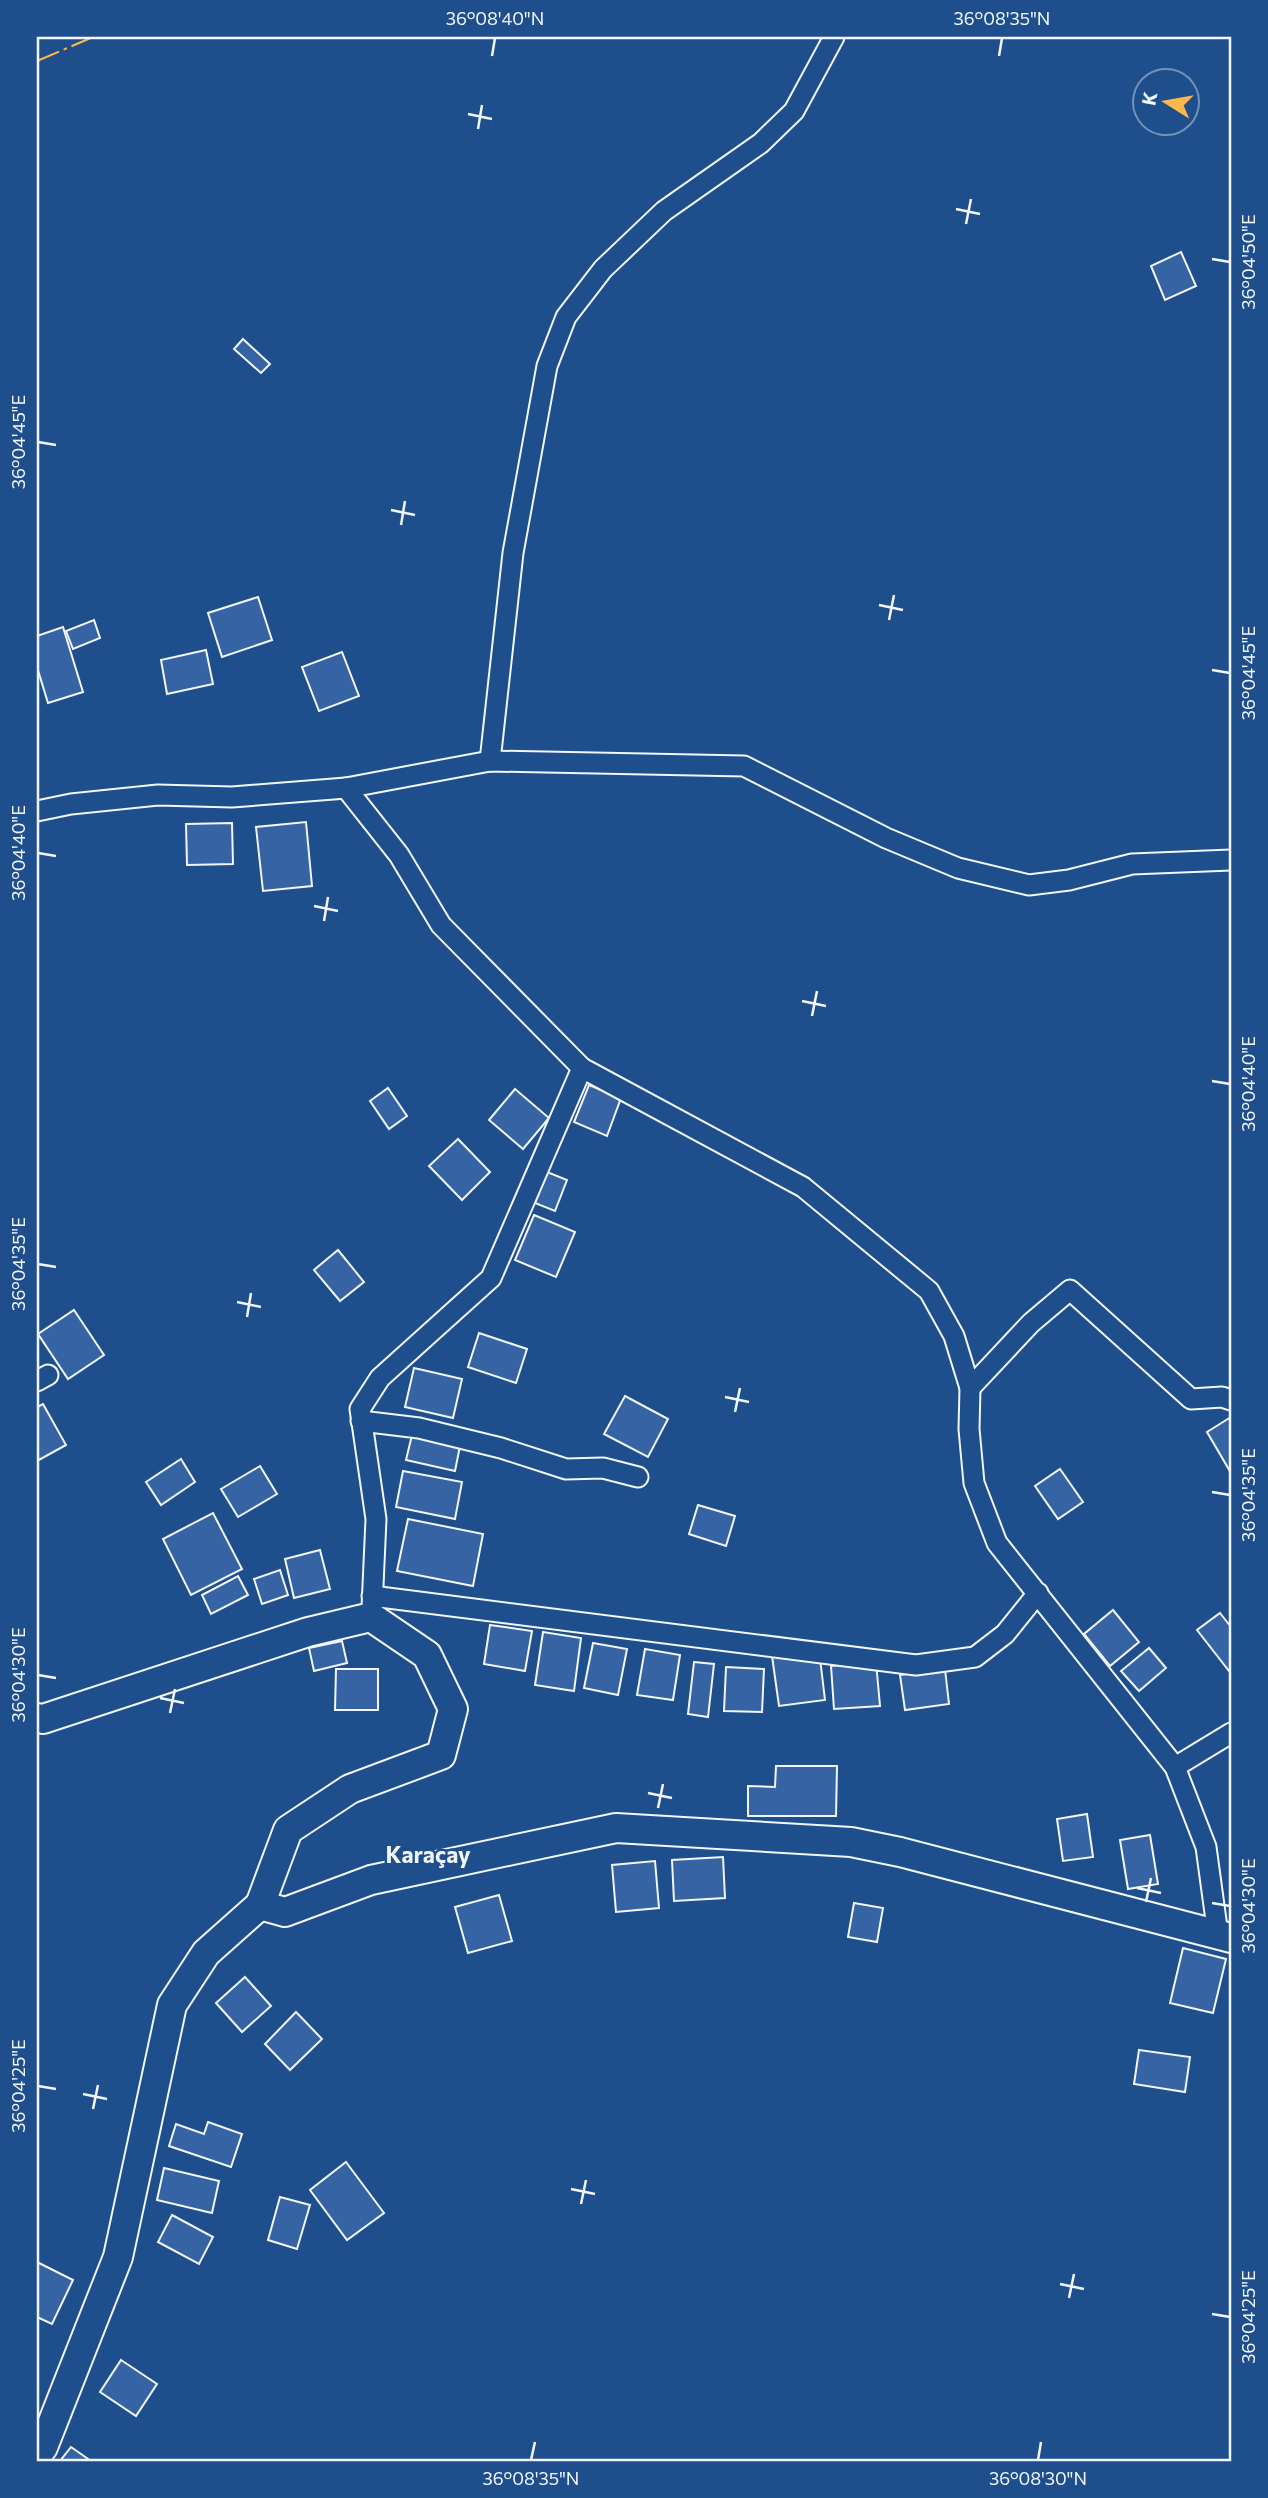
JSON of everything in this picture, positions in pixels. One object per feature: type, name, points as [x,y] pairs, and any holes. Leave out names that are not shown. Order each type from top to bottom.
[{"type":"street","points":[[490,761],[516,540],[547,366],[566,317],[603,269],[664,211],[761,143],[794,111],[834,37]]},
{"type":"street","points":[[37,811],[71,804],[158,795],[232,797],[346,788],[490,761],[744,766],[886,838],[958,868],[1029,885],[1069,880],[1132,864],[1231,860]]},
{"type":"street","points":[[260,1905],[285,1913],[371,1880],[616,1828],[851,1842],[900,1852],[1225,1936],[1206,1847],[1175,1767],[997,1543],[974,1483],[969,1429],[970,1388],[954,1336],[929,1291],[803,1187],[582,1068],[441,925],[400,855],[346,788]]},
{"type":"street","points":[[372,1607],[376,1519],[360,1409],[380,1378],[491,1278],[582,1068]]},
{"type":"street","points":[[970,1388],[1031,1323],[1070,1290],[1191,1399],[1222,1396],[1231,1400]]},
{"type":"street","points":[[361,1421],[419,1428],[501,1448],[566,1469],[603,1468],[638,1477]]},
{"type":"street","points":[[37,1718],[43,1719],[307,1632],[372,1607],[916,1665],[975,1657],[1005,1634],[1038,1594]]},
{"type":"street","points":[[37,2455],[43,2447],[118,2257],[172,2005],[206,1953],[260,1905],[288,1830],[350,1789],[441,1755],[453,1709],[427,1655],[372,1607]]},
{"type":"street","points":[[1175,1767],[1231,1733]]},
{"type":"building","points":[[1181,252],[1196,286],[1165,300],[1151,266]]},
{"type":"building","points":[[243,339],[270,364],[261,373],[234,349]]},
{"type":"building","points":[[258,597],[272,640],[222,657],[208,613]]},
{"type":"building","points":[[94,620],[100,638],[73,649],[66,631]]},
{"type":"building","points":[[63,627],[83,692],[48,703],[37,667],[37,636]]},
{"type":"building","points":[[206,650],[213,684],[167,694],[161,660]]},
{"type":"building","points":[[342,652],[359,696],[319,711],[302,667]]},
{"type":"building","points":[[306,822],[312,886],[263,891],[256,827]]},
{"type":"building","points":[[232,823],[233,864],[187,865],[186,824]]},
{"type":"building","points":[[589,1085],[621,1098],[607,1136],[574,1122]]},
{"type":"building","points":[[388,1088],[407,1116],[389,1129],[370,1101]]},
{"type":"building","points":[[515,1089],[549,1118],[523,1149],[489,1120]]},
{"type":"building","points":[[458,1139],[490,1172],[462,1200],[429,1166]]},
{"type":"building","points":[[547,1172],[567,1180],[555,1211],[535,1203]]},
{"type":"building","points":[[534,1215],[575,1232],[556,1277],[515,1260]]},
{"type":"building","points":[[338,1250],[364,1282],[340,1301],[314,1270]]},
{"type":"building","points":[[74,1310],[104,1355],[68,1379],[38,1334]]},
{"type":"building","points":[[479,1333],[527,1349],[516,1383],[468,1367]]},
{"type":"building","points":[[414,1368],[462,1379],[453,1418],[405,1407]]},
{"type":"building","points":[[625,1396],[668,1419],[648,1457],[604,1434]]},
{"type":"building","points":[[43,1404],[66,1445],[37,1461],[37,1407]]},
{"type":"building","points":[[1231,1417],[1231,1473],[1207,1432]]},
{"type":"building","points":[[412,1435],[460,1446],[455,1471],[406,1460]]},
{"type":"building","points":[[181,1459],[195,1482],[161,1505],[146,1482]]},
{"type":"building","points":[[260,1466],[277,1494],[238,1517],[221,1489]]},
{"type":"building","points":[[1060,1469],[1083,1502],[1058,1519],[1035,1486]]},
{"type":"building","points":[[403,1471],[462,1482],[455,1519],[396,1507]]},
{"type":"building","points":[[698,1505],[735,1516],[726,1546],[689,1534]]},
{"type":"building","points":[[213,1513],[242,1569],[191,1595],[163,1539]]},
{"type":"building","points":[[408,1519],[483,1534],[473,1586],[397,1571]]},
{"type":"building","points":[[320,1550],[330,1589],[294,1598],[285,1559]]},
{"type":"building","points":[[280,1570],[288,1595],[262,1604],[254,1579]]},
{"type":"building","points":[[238,1576],[248,1595],[211,1614],[202,1595]]},
{"type":"building","points":[[1113,1610],[1139,1642],[1110,1666],[1084,1634]]},
{"type":"building","points":[[1220,1613],[1231,1627],[1229,1671],[1197,1630]]},
{"type":"building","points":[[490,1625],[532,1631],[525,1671],[484,1664]]},
{"type":"building","points":[[543,1632],[581,1638],[574,1691],[535,1685]]},
{"type":"building","points":[[342,1641],[347,1663],[314,1671],[309,1648]]},
{"type":"building","points":[[593,1643],[627,1649],[618,1695],[584,1688]]},
{"type":"building","points":[[1149,1648],[1166,1668],[1139,1691],[1121,1671]]},
{"type":"building","points":[[645,1649],[680,1655],[673,1700],[637,1695]]},
{"type":"building","points":[[819,1650],[825,1700],[779,1706],[772,1656]]},
{"type":"building","points":[[694,1662],[714,1664],[708,1717],[688,1714]]},
{"type":"building","points":[[876,1662],[880,1706],[834,1709],[831,1666]]},
{"type":"building","points":[[726,1667],[764,1669],[762,1712],[724,1711]]},
{"type":"building","points":[[336,1669],[378,1669],[378,1710],[335,1710]]},
{"type":"building","points":[[945,1669],[949,1704],[905,1710],[900,1675]]},
{"type":"building","points":[[776,1766],[837,1766],[836,1816],[748,1816],[748,1786],[775,1787]]},
{"type":"building","points":[[1087,1814],[1093,1857],[1063,1861],[1057,1819]]},
{"type":"building","points":[[1150,1835],[1158,1884],[1128,1889],[1120,1840]]},
{"type":"building","points":[[723,1857],[725,1898],[674,1901],[672,1860]]},
{"type":"building","points":[[655,1861],[659,1908],[616,1912],[612,1865]]},
{"type":"building","points":[[499,1895],[512,1941],[468,1953],[455,1907]]},
{"type":"building","points":[[854,1903],[883,1908],[877,1942],[848,1937]]},
{"type":"building","points":[[1183,1948],[1226,1959],[1213,2013],[1170,2003]]},
{"type":"building","points":[[245,1977],[271,2006],[242,2032],[216,2003]]},
{"type":"building","points":[[296,2012],[322,2039],[290,2070],[265,2044]]},
{"type":"building","points":[[1139,2050],[1190,2057],[1185,2092],[1134,2084]]},
{"type":"building","points":[[208,2122],[242,2134],[231,2167],[169,2146],[176,2124],[204,2134]]},
{"type":"building","points":[[346,2162],[384,2213],[347,2240],[310,2190]]},
{"type":"building","points":[[164,2168],[219,2181],[212,2213],[157,2200]]},
{"type":"building","points":[[280,2197],[310,2205],[297,2249],[268,2240]]},
{"type":"building","points":[[172,2215],[213,2237],[199,2264],[158,2242]]},
{"type":"building","points":[[37,2262],[73,2280],[52,2324],[37,2317]]},
{"type":"building","points":[[121,2360],[157,2384],[136,2416],[100,2392]]},
{"type":"building","points":[[71,2447],[91,2461],[60,2461]]},
{"type":"power","points":[[37,61],[93,37]]},
{"type":"district","name":"Karaçay","points":[[428,1855]]}]
